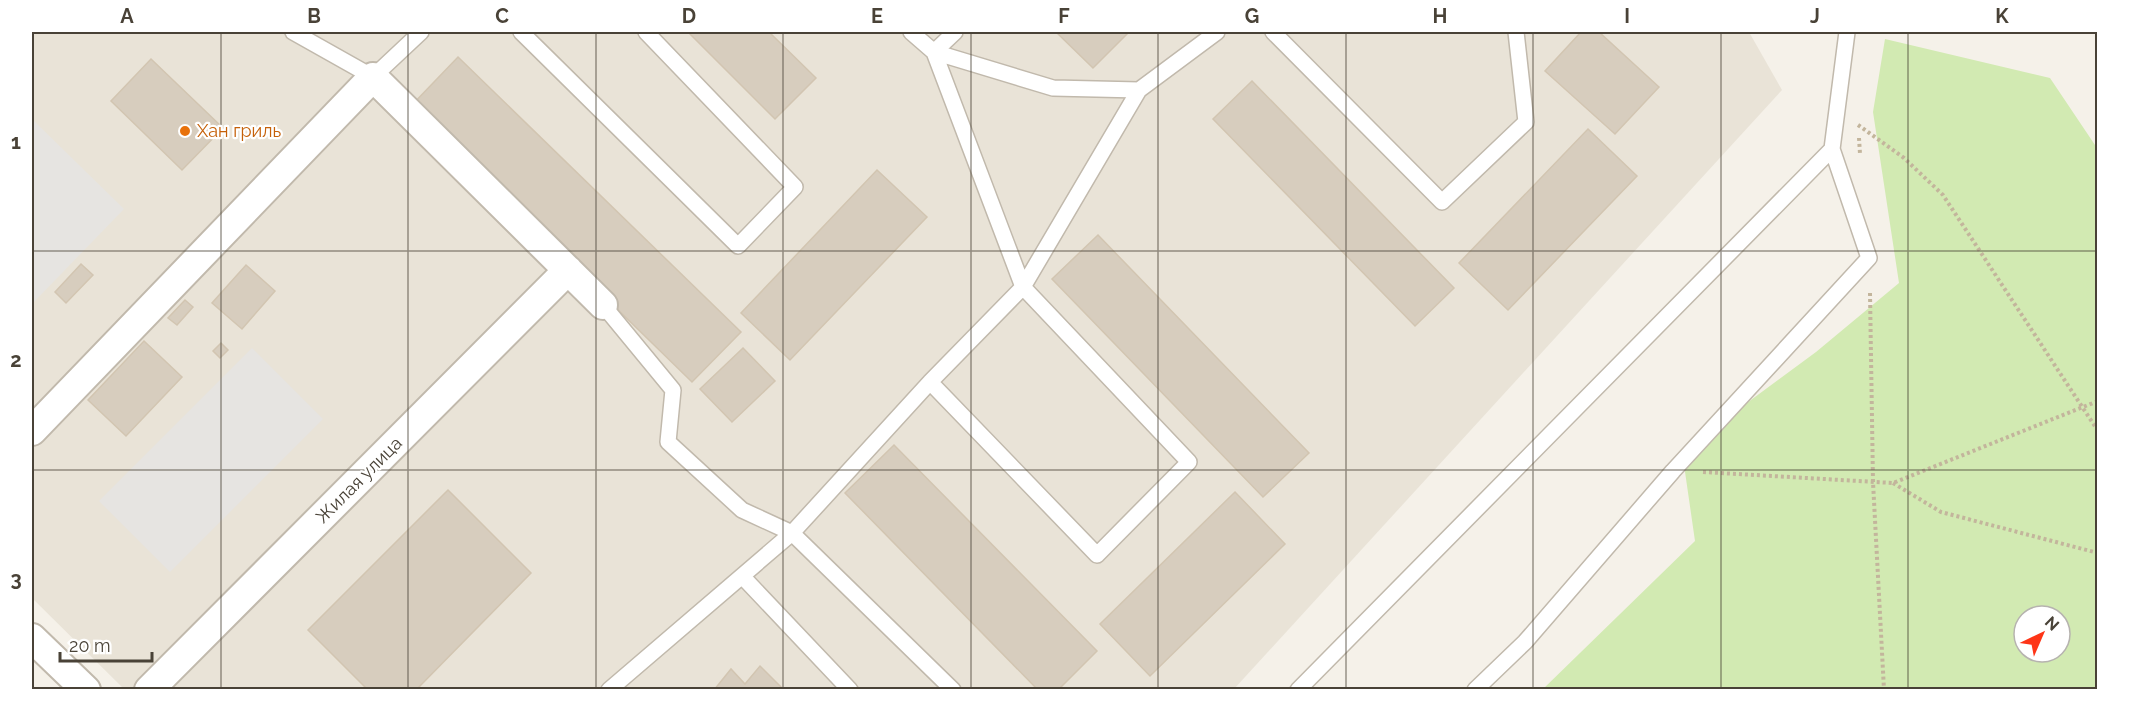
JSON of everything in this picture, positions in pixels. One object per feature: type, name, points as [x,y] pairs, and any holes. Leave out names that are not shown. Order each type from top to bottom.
[{"type":"street","points":[[32,431],[373,77],[603,304]]},
{"type":"street","name":"Жилая улица","points":[[149,690],[568,270]]},
{"type":"street","points":[[32,638],[86,690]]},
{"type":"lane","points":[[292,32],[373,77],[421,32]]},
{"type":"lane","points":[[521,32],[738,246],[795,187],[646,32]]},
{"type":"lane","points":[[911,32],[933,52],[1053,88],[1138,90]]},
{"type":"lane","points":[[933,52],[955,32]]},
{"type":"lane","points":[[609,690],[627,684],[742,576],[792,533],[930,382],[1023,287],[1138,90],[1217,32]]},
{"type":"lane","points":[[1273,32],[1442,202],[1526,122],[1516,32]]},
{"type":"lane","points":[[1475,690],[1525,642],[1673,471],[1869,258],[1832,149],[1847,32]]},
{"type":"lane","points":[[930,382],[1097,555],[1189,462],[1023,287],[933,52]]},
{"type":"lane","points":[[1298,690],[1832,149]]},
{"type":"lane","points":[[603,304],[673,390],[668,442],[742,510],[792,533],[953,690]]},
{"type":"lane","points":[[742,576],[850,690]]},
{"type":"path","points":[[1859,113],[1860,161]]},
{"type":"path","points":[[1858,125],[1904,158],[1943,195],[2097,431]]},
{"type":"path","points":[[1869,258],[1873,482],[1884,690]]},
{"type":"path","points":[[1673,471],[1893,483],[2097,401]]},
{"type":"path","points":[[1893,483],[1941,512],[2097,553]]},
{"type":"shaded area","points":[[32,32],[1749,32],[1782,90],[1234,689],[125,690],[32,598]]},
{"type":"shaded area","points":[[32,119],[124,209],[32,304]]},
{"type":"shaded area","points":[[252,348],[323,419],[170,572],[99,501]]},
{"type":"green space","points":[[1885,39],[2050,78],[2097,148],[2097,689],[1542,690],[1695,541],[1682,451],[1816,352],[1899,283],[1873,112]]},
{"type":"building","points":[[688,32],[769,32],[816,78],[775,119]]},
{"type":"building","points":[[1056,32],[1129,32],[1093,68]]},
{"type":"building","points":[[1581,32],[1599,32],[1659,87],[1615,134],[1545,71]]},
{"type":"building","points":[[458,57],[741,332],[692,382],[410,107]]},
{"type":"building","points":[[151,59],[223,128],[182,170],[111,101]]},
{"type":"building","points":[[1252,81],[1454,288],[1415,326],[1213,119]]},
{"type":"building","points":[[1588,129],[1637,176],[1508,310],[1459,263]]},
{"type":"building","points":[[877,170],[927,217],[790,360],[741,313]]},
{"type":"building","points":[[1098,235],[1309,453],[1263,497],[1052,279]]},
{"type":"building","points":[[81,264],[93,275],[66,303],[55,292]]},
{"type":"building","points":[[246,265],[275,291],[242,329],[212,303]]},
{"type":"building","points":[[185,300],[193,307],[177,325],[168,318]]},
{"type":"building","points":[[144,341],[182,377],[126,436],[88,400]]},
{"type":"building","points":[[221,343],[228,350],[220,358],[213,351]]},
{"type":"building","points":[[743,348],[775,381],[732,422],[700,389]]},
{"type":"building","points":[[894,445],[1097,651],[1058,690],[1038,690],[845,493]]},
{"type":"building","points":[[448,490],[531,573],[416,690],[368,690],[308,630]]},
{"type":"building","points":[[1235,492],[1285,544],[1150,676],[1100,624]]},
{"type":"building","points":[[760,666],[784,690],[714,690],[731,669],[745,684]]},
{"type":"place","name":"Хан гриль","points":[[185,131]]}]
